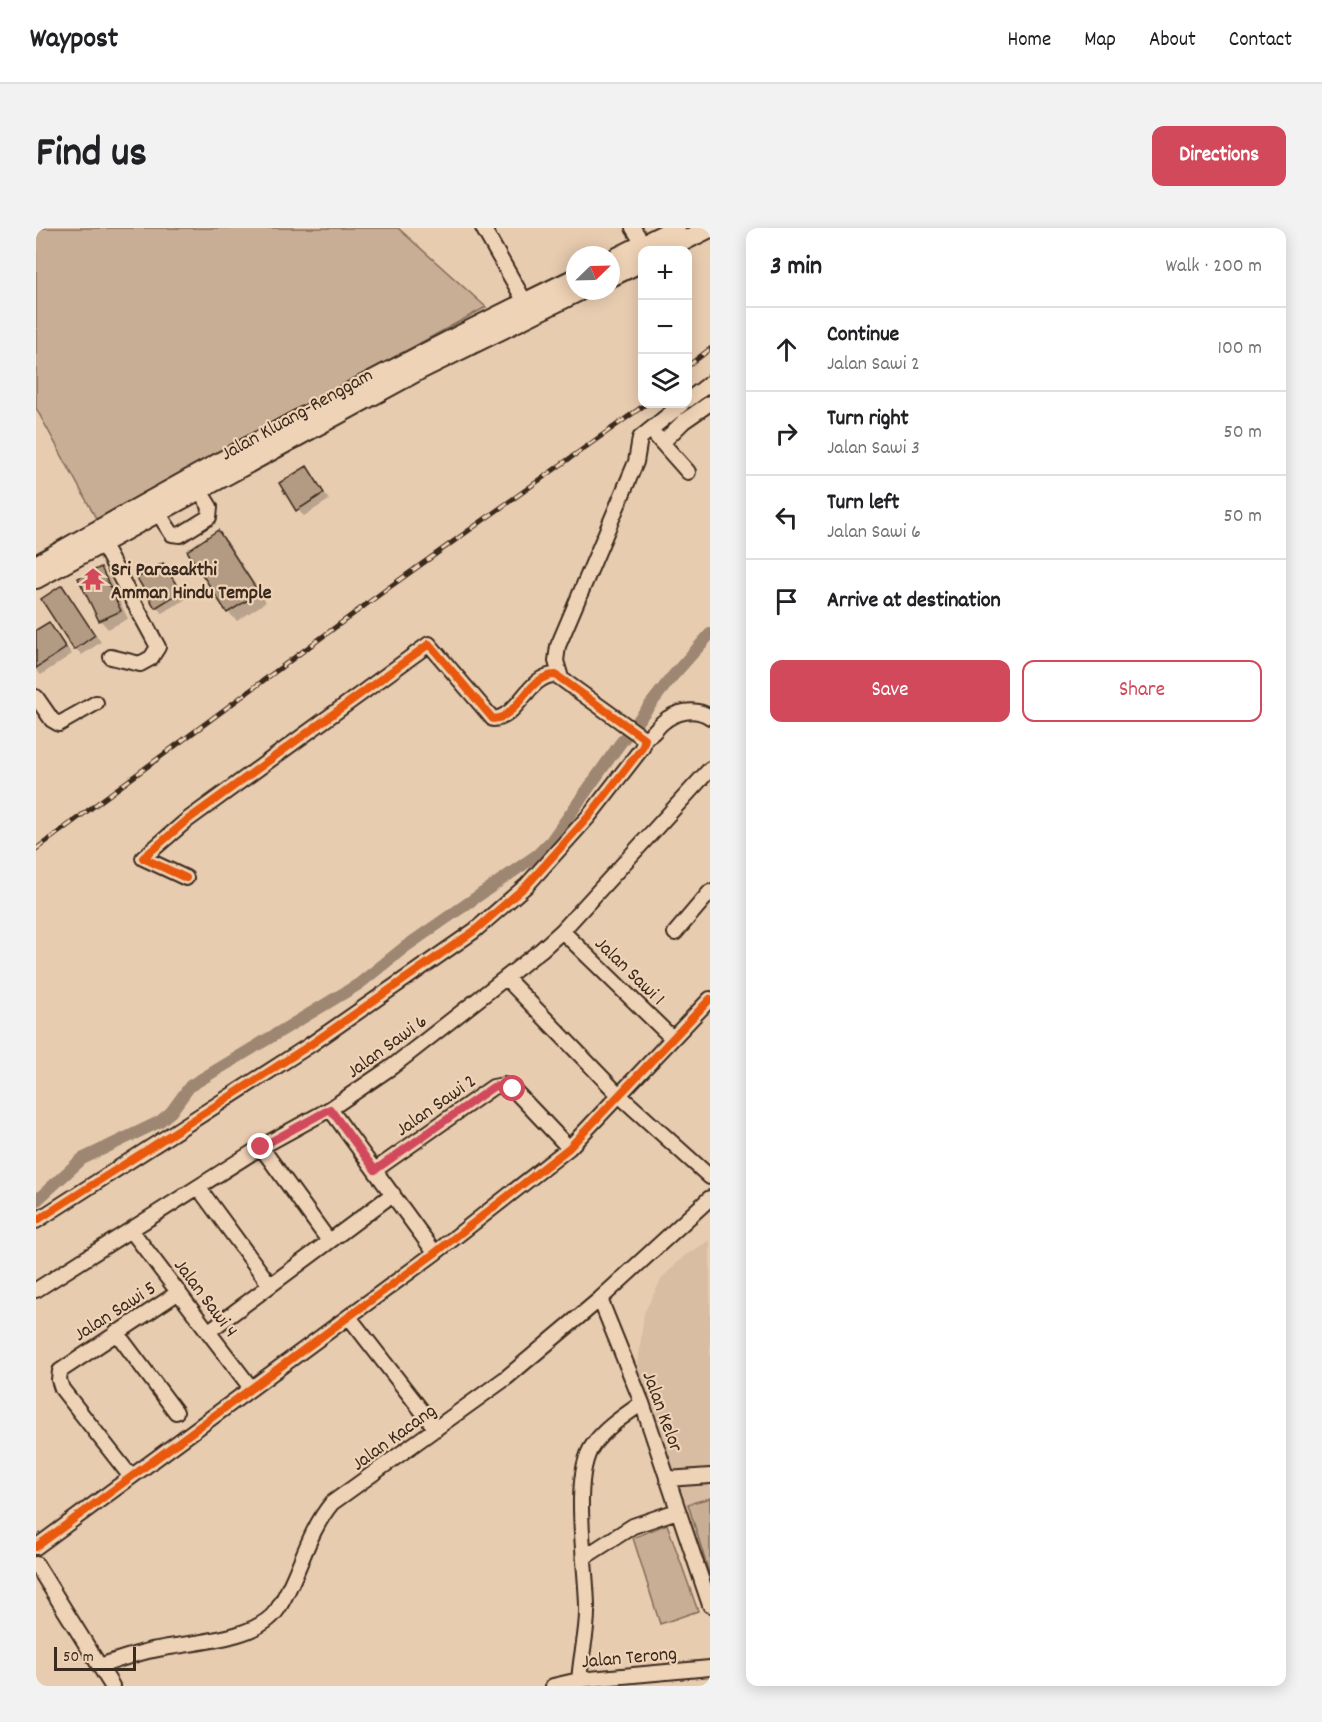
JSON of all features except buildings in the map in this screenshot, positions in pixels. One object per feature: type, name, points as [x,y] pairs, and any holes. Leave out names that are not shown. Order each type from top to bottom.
[{"type":"main road","points":[[653,246],[670,235],[710,228]]},
{"type":"main road","points":[[620,258],[638,253]]},
{"type":"main road","points":[[620,270],[638,257]]},
{"type":"main road","name":"Jalan Kluang-Renggam","points":[[155,507],[200,491],[418,371],[566,284]]},
{"type":"main road","name":"Jalan Kluang-Renggam","points":[[36,564],[98,537],[155,507],[378,378],[528,308],[566,296]]},
{"type":"main road","name":"Jalan Kluang-Renggam","points":[[36,579],[98,537]]},
{"type":"street","points":[[483,228],[528,308]]},
{"type":"street","points":[[633,228],[641,246]]},
{"type":"street","points":[[692,396],[710,383]]},
{"type":"street","points":[[663,443],[684,422],[710,403]]},
{"type":"street","points":[[561,678],[556,661],[558,646],[636,462],[645,434],[677,408]]},
{"type":"street","points":[[645,434],[663,443],[688,472]]},
{"type":"street","points":[[155,507],[172,534],[180,535],[208,518],[210,507],[200,491]]},
{"type":"street","points":[[98,537],[158,647],[151,658],[140,664],[111,657]]},
{"type":"street","points":[[186,878],[143,858],[186,821],[429,644],[493,719],[507,713],[544,677],[556,675],[637,732],[653,735],[664,721],[680,713],[702,711],[710,717]]},
{"type":"street","points":[[36,697],[52,720],[59,724],[96,703]]},
{"type":"street","points":[[36,1221],[310,1045],[474,931],[527,885],[590,816],[642,748],[637,732]]},
{"type":"street","name":"Jalan Sawi 6","points":[[36,1290],[261,1147],[330,1109],[393,1066],[562,931],[710,769]]},
{"type":"street","points":[[675,933],[710,892]]},
{"type":"street","name":"Jalan Sawi 1","points":[[562,931],[672,1038]]},
{"type":"street","points":[[506,978],[619,1095],[710,1177]]},
{"type":"street","points":[[36,1547],[435,1253],[568,1148],[710,999]]},
{"type":"street","name":"Jalan Sawi 2","points":[[375,1170],[493,1087],[504,1085],[513,1089],[568,1148]]},
{"type":"street","points":[[330,1109],[435,1253]]},
{"type":"street","points":[[261,1147],[328,1241]]},
{"type":"street","points":[[198,1187],[270,1285]]},
{"type":"street","points":[[209,1331],[393,1194]]},
{"type":"street","name":"Jalan Kacang","points":[[99,1666],[147,1651],[243,1632],[264,1623],[278,1609],[321,1520],[332,1503],[506,1378],[600,1299],[710,1198]]},
{"type":"street","name":"Jalan Sawi 4","points":[[131,1230],[251,1388]]},
{"type":"street","name":"Jalan Sawi 5","points":[[131,1477],[62,1389],[59,1380],[60,1371],[66,1364],[179,1292]]},
{"type":"street","name":"Jalan Kelor","points":[[600,1299],[642,1403],[676,1511],[710,1605]]},
{"type":"street","points":[[349,1317],[436,1429]]},
{"type":"street","points":[[116,1332],[176,1412]]},
{"type":"street","points":[[579,1683],[588,1612],[581,1504],[582,1468],[592,1447],[608,1427],[642,1403]]},
{"type":"street","points":[[667,1479],[710,1476]]},
{"type":"street","points":[[586,1556],[633,1526],[676,1511]]},
{"type":"street","points":[[36,1564],[112,1686]]},
{"type":"street","name":"Jalan Terong","points":[[553,1686],[710,1668]]},
{"type":"shaded area","points":[[36,228],[398,228],[486,307],[97,520],[36,408]]},
{"type":"shaded area","points":[[710,1240],[710,1593],[637,1372],[644,1313],[662,1278],[684,1256]]},
{"type":"shaded area","points":[[710,1498],[710,1576],[688,1504]]},
{"type":"shaded area","points":[[667,1524],[698,1611],[660,1624],[633,1538]]},
{"type":"waterway","points":[[36,1201],[82,1159],[159,1122],[171,1112],[190,1086],[359,984],[405,947],[537,855],[551,841],[619,745],[671,678],[710,634]]},
{"type":"railway","points":[[692,363],[710,349]]},
{"type":"railway","points":[[36,849],[391,586],[640,408]]},
{"type":"cycle path","points":[[36,1221],[310,1045],[474,931],[527,885],[589,816],[642,748],[645,739],[556,675],[538,681],[510,712],[493,719],[429,644],[186,821],[143,858],[186,878]]},
{"type":"cycle path","points":[[36,1547],[435,1253],[569,1148],[710,999]]},
{"type":"place","name":"Sri Parasakthi Amman Hindu Temple","points":[[93,579]]},
{"type":"route","points":[[261,1147],[330,1109],[375,1170],[493,1087],[504,1085],[513,1089]]}]
